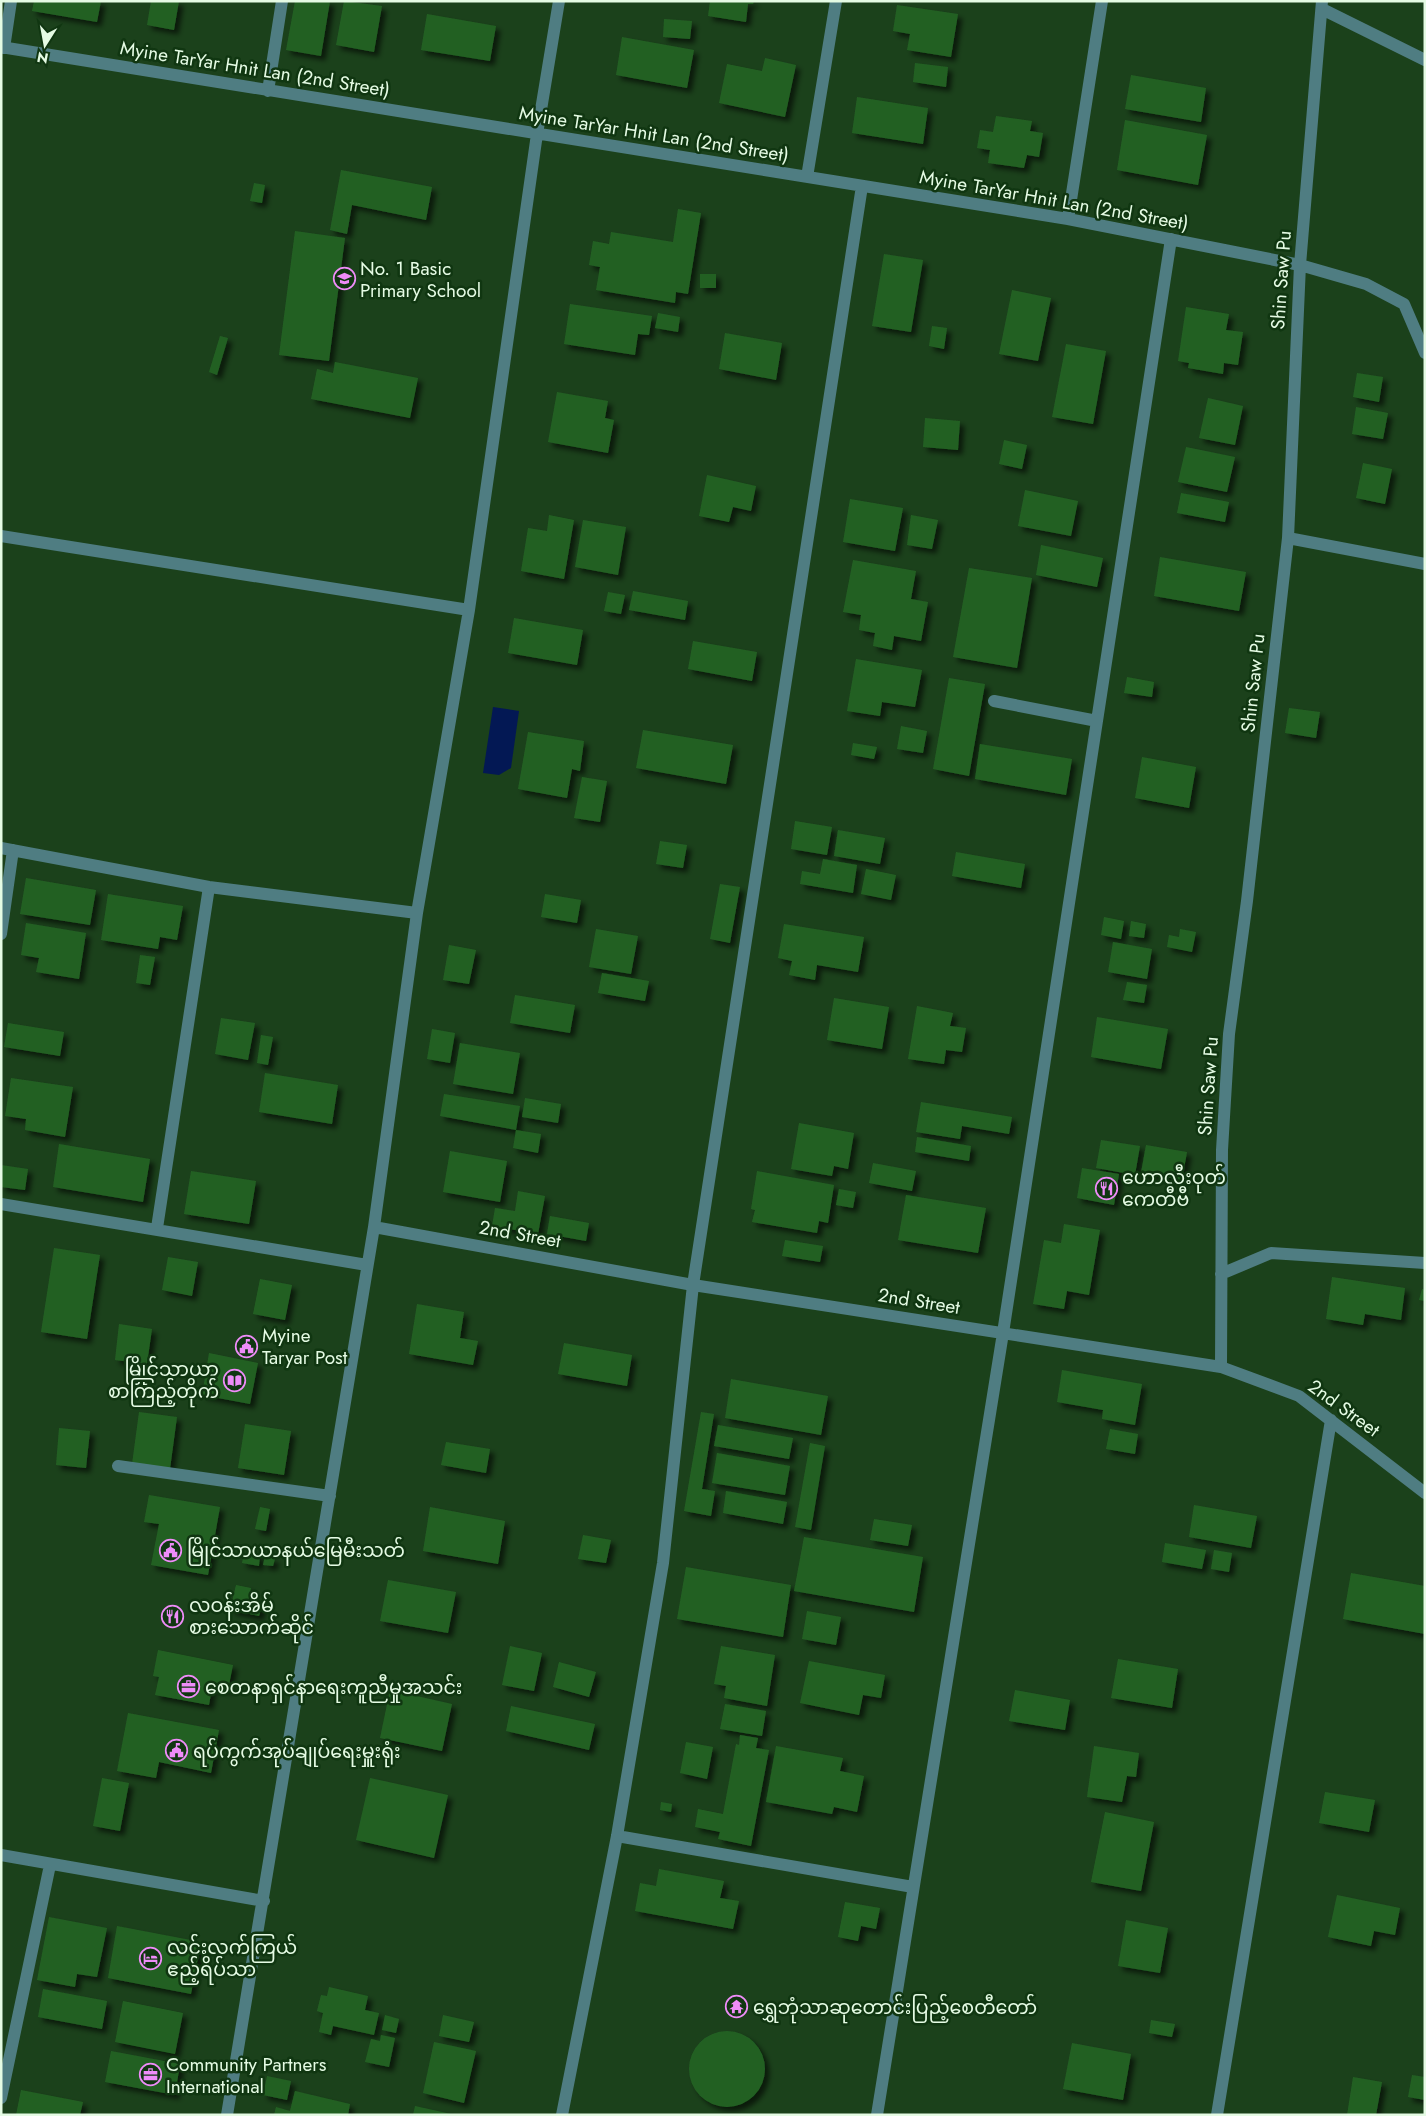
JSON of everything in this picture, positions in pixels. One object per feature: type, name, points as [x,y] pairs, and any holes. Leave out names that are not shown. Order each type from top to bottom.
[{"type":"street","points":[[2,47],[11,1]]},
{"type":"street","points":[[268,91],[282,1]]},
{"type":"street","points":[[227,2115],[264,1901],[374,1227],[417,913],[469,610],[537,134],[558,1]]},
{"type":"street","points":[[807,177],[836,1]]},
{"type":"street","points":[[1068,219],[1102,1]]},
{"type":"street","points":[[1322,5],[1425,60]]},
{"type":"street","name":"Shin Saw Pu","points":[[1221,1367],[1222,1150],[1229,1034],[1247,901],[1288,538],[1300,265],[1322,5]]},
{"type":"street","name":"Myine TarYar Hnit Lan (2nd Street)","points":[[2,47],[1068,219],[1300,265],[1366,284],[1404,304],[1425,353]]},
{"type":"street","points":[[562,2115],[616,1836],[663,1563],[693,1284],[862,186]]},
{"type":"street","points":[[877,2115],[1003,1333],[1171,239]]},
{"type":"street","points":[[1,536],[469,610]]},
{"type":"street","points":[[1288,538],[1425,564]]},
{"type":"street","points":[[994,701],[1097,721]]},
{"type":"street","points":[[1,934],[7,849],[209,886],[417,913]]},
{"type":"street","points":[[157,1228],[209,886]]},
{"type":"street","points":[[1,1204],[157,1228],[368,1265]]},
{"type":"street","name":"2nd Street","points":[[374,1227],[693,1284],[1221,1367],[1299,1396],[1425,1493]]},
{"type":"street","points":[[1221,1274],[1271,1253],[1425,1263]]},
{"type":"street","points":[[1216,2115],[1330,1420]]},
{"type":"street","points":[[118,1466],[330,1496]]},
{"type":"street","points":[[616,1836],[913,1888]]},
{"type":"street","points":[[1,1855],[264,1901]]},
{"type":"street","points":[[1,2098],[50,1865]]},
{"type":"shaded area","points":[[493,707],[519,711],[511,768],[499,775],[483,773]]},
{"type":"building","points":[[34,1],[101,1],[97,22],[32,11]]},
{"type":"building","points":[[151,1],[179,1],[174,30],[147,25]]},
{"type":"building","points":[[295,1],[330,1],[321,56],[286,50]]},
{"type":"building","points":[[344,1],[382,6],[374,52],[336,45]]},
{"type":"building","points":[[710,1],[754,1],[753,4],[748,4],[746,22],[708,16]]},
{"type":"building","points":[[897,5],[958,14],[951,57],[907,50],[910,34],[893,31]]},
{"type":"building","points":[[427,14],[496,26],[490,61],[421,50]]},
{"type":"building","points":[[664,19],[692,21],[690,39],[663,37]]},
{"type":"building","points":[[622,37],[694,50],[687,88],[616,75]]},
{"type":"building","points":[[765,58],[796,65],[785,117],[719,103],[727,64],[762,71]]},
{"type":"building","points":[[915,63],[948,67],[946,87],[913,82]]},
{"type":"building","points":[[1131,75],[1206,88],[1201,122],[1125,109]]},
{"type":"building","points":[[857,97],[928,108],[923,144],[852,133]]},
{"type":"building","points":[[996,116],[1032,121],[1030,131],[1043,133],[1039,157],[1027,155],[1024,168],[988,163],[990,150],[977,148],[980,130],[993,132]]},
{"type":"building","points":[[1125,120],[1207,135],[1198,185],[1117,170]]},
{"type":"building","points":[[341,170],[432,187],[426,220],[352,205],[347,234],[330,230]]},
{"type":"building","points":[[254,183],[265,185],[262,203],[250,201]]},
{"type":"building","points":[[678,209],[701,213],[688,294],[676,292],[675,303],[596,290],[600,267],[589,265],[593,241],[609,244],[611,232],[673,242]]},
{"type":"building","points":[[295,231],[345,238],[329,361],[279,355]]},
{"type":"building","points":[[884,254],[923,260],[911,332],[872,326]]},
{"type":"building","points":[[700,274],[716,274],[716,288],[700,288]]},
{"type":"building","points":[[1012,290],[1051,298],[1038,361],[999,354]]},
{"type":"building","points":[[570,304],[652,316],[649,335],[638,334],[635,355],[564,344]]},
{"type":"building","points":[[1186,307],[1229,314],[1226,330],[1243,332],[1238,365],[1224,363],[1223,374],[1188,368],[1189,363],[1178,361]]},
{"type":"building","points":[[658,313],[680,317],[678,332],[655,328]]},
{"type":"building","points":[[932,326],[947,328],[944,349],[929,346]]},
{"type":"building","points":[[725,333],[782,343],[776,380],[719,369]]},
{"type":"building","points":[[220,336],[228,338],[217,375],[209,372]]},
{"type":"building","points":[[1066,344],[1106,351],[1093,424],[1052,417]]},
{"type":"building","points":[[335,362],[418,378],[410,418],[311,399],[317,369],[333,373]]},
{"type":"building","points":[[1357,373],[1383,377],[1379,402],[1353,397]]},
{"type":"building","points":[[557,392],[608,401],[605,418],[614,420],[608,453],[548,442]]},
{"type":"building","points":[[1208,398],[1243,406],[1235,445],[1199,438]]},
{"type":"building","points":[[1356,407],[1388,413],[1383,439],[1352,434]]},
{"type":"building","points":[[925,418],[960,421],[958,450],[923,447]]},
{"type":"building","points":[[1004,440],[1027,445],[1022,469],[999,464]]},
{"type":"building","points":[[1186,447],[1235,457],[1227,492],[1178,482]]},
{"type":"building","points":[[1363,463],[1392,469],[1385,504],[1356,498]]},
{"type":"building","points":[[707,475],[756,486],[751,511],[733,507],[729,522],[699,516]]},
{"type":"building","points":[[1025,490],[1078,501],[1071,536],[1018,526]]},
{"type":"building","points":[[1181,493],[1229,502],[1225,522],[1177,513]]},
{"type":"building","points":[[850,499],[903,508],[895,551],[843,542]]},
{"type":"building","points":[[549,515],[574,520],[564,579],[521,571],[528,528],[547,531]]},
{"type":"building","points":[[911,515],[938,520],[932,549],[907,545]]},
{"type":"building","points":[[583,520],[626,527],[618,575],[575,567]]},
{"type":"building","points":[[1041,545],[1103,558],[1097,587],[1036,575]]},
{"type":"building","points":[[1160,557],[1246,572],[1239,611],[1154,596]]},
{"type":"building","points":[[853,560],[916,571],[911,599],[928,602],[921,641],[894,636],[892,650],[873,646],[875,633],[859,630],[861,615],[843,612]]},
{"type":"building","points":[[969,568],[1032,578],[1017,668],[953,657]]},
{"type":"building","points":[[633,591],[688,601],[685,620],[629,610]]},
{"type":"building","points":[[608,592],[625,595],[621,614],[604,611]]},
{"type":"building","points":[[514,618],[583,630],[577,665],[508,653]]},
{"type":"building","points":[[693,641],[757,652],[752,681],[688,669]]},
{"type":"building","points":[[856,659],[922,670],[915,707],[882,702],[880,716],[847,711]]},
{"type":"building","points":[[1127,677],[1154,682],[1152,697],[1124,693]]},
{"type":"building","points":[[949,678],[985,684],[969,776],[933,769]]},
{"type":"building","points":[[1289,708],[1320,712],[1316,738],[1285,733]]},
{"type":"building","points":[[901,726],[927,731],[923,753],[897,749]]},
{"type":"building","points":[[643,730],[733,745],[726,784],[636,768]]},
{"type":"building","points":[[528,732],[584,741],[580,771],[572,769],[567,798],[518,789]]},
{"type":"building","points":[[853,743],[877,747],[874,759],[851,755]]},
{"type":"building","points":[[980,744],[1072,759],[1066,795],[975,779]]},
{"type":"building","points":[[1142,757],[1196,767],[1189,808],[1135,798]]},
{"type":"building","points":[[582,777],[607,781],[600,822],[574,818]]},
{"type":"building","points":[[795,821],[832,827],[827,855],[791,849]]},
{"type":"building","points":[[838,830],[885,838],[880,864],[834,856]]},
{"type":"building","points":[[660,841],[687,845],[683,868],[656,864]]},
{"type":"building","points":[[956,852],[1025,864],[1021,888],[952,876]]},
{"type":"building","points":[[823,859],[857,865],[853,893],[800,884],[802,871],[820,874]]},
{"type":"building","points":[[866,869],[896,875],[891,900],[861,894]]},
{"type":"building","points":[[26,878],[96,890],[90,925],[20,914]]},
{"type":"building","points":[[720,884],[740,887],[730,943],[710,939]]},
{"type":"building","points":[[108,894],[183,906],[177,940],[160,937],[158,949],[101,940]]},
{"type":"building","points":[[545,894],[581,900],[577,923],[541,917]]},
{"type":"building","points":[[1104,917],[1124,921],[1121,939],[1101,935]]},
{"type":"building","points":[[1131,921],[1146,924],[1144,938],[1129,936]]},
{"type":"building","points":[[26,923],[86,933],[79,979],[36,972],[39,958],[21,955]]},
{"type":"building","points":[[784,924],[864,937],[858,972],[817,965],[815,980],[789,975],[792,961],[778,958]]},
{"type":"building","points":[[596,929],[638,936],[631,974],[589,967]]},
{"type":"building","points":[[1180,929],[1196,932],[1192,952],[1167,947],[1169,935],[1179,937]]},
{"type":"building","points":[[1113,942],[1152,949],[1147,979],[1108,972]]},
{"type":"building","points":[[449,945],[476,950],[469,984],[443,980]]},
{"type":"building","points":[[140,955],[155,957],[150,985],[136,983]]},
{"type":"building","points":[[602,973],[649,981],[645,1001],[598,993]]},
{"type":"building","points":[[1127,982],[1147,985],[1144,1003],[1123,1000]]},
{"type":"building","points":[[515,995],[575,1005],[570,1033],[510,1023]]},
{"type":"building","points":[[834,998],[889,1007],[882,1049],[827,1040]]},
{"type":"building","points":[[917,1006],[953,1013],[950,1026],[966,1028],[962,1052],[946,1050],[944,1064],[908,1059]]},
{"type":"building","points":[[1097,1017],[1168,1029],[1161,1069],[1091,1057]]},
{"type":"building","points":[[221,1018],[255,1023],[248,1060],[215,1054]]},
{"type":"building","points":[[8,1023],[64,1032],[60,1056],[4,1047]]},
{"type":"building","points":[[432,1029],[455,1033],[450,1063],[427,1059]]},
{"type":"building","points":[[261,1035],[273,1037],[268,1065],[257,1063]]},
{"type":"building","points":[[460,1043],[520,1053],[513,1094],[453,1084]]},
{"type":"building","points":[[265,1073],[338,1085],[332,1124],[259,1112]]},
{"type":"building","points":[[11,1078],[73,1087],[65,1137],[25,1130],[26,1119],[5,1116]]},
{"type":"building","points":[[444,1094],[520,1106],[516,1130],[440,1116]]},
{"type":"building","points":[[525,1098],[561,1104],[558,1123],[522,1117]]},
{"type":"building","points":[[921,1102],[1012,1117],[1009,1134],[962,1126],[960,1139],[916,1132]]},
{"type":"building","points":[[799,1123],[854,1133],[848,1169],[834,1166],[832,1176],[791,1169]]},
{"type":"building","points":[[516,1130],[541,1134],[538,1153],[513,1148]]},
{"type":"building","points":[[917,1137],[971,1146],[969,1161],[915,1152]]},
{"type":"building","points":[[1101,1140],[1140,1146],[1135,1175],[1096,1168]]},
{"type":"building","points":[[59,1144],[150,1159],[143,1202],[53,1187]]},
{"type":"building","points":[[1146,1145],[1187,1152],[1182,1180],[1141,1173]]},
{"type":"building","points":[[450,1151],[507,1161],[500,1202],[443,1192]]},
{"type":"building","points":[[873,1163],[916,1171],[912,1191],[869,1183]]},
{"type":"building","points":[[1,1165],[28,1169],[25,1190],[1,1187]]},
{"type":"building","points":[[1082,1168],[1119,1174],[1114,1205],[1077,1198]]},
{"type":"building","points":[[191,1171],[256,1181],[249,1224],[184,1214]]},
{"type":"building","points":[[757,1171],[834,1185],[828,1223],[819,1221],[817,1233],[752,1222],[755,1210],[751,1209]]},
{"type":"building","points":[[839,1189],[856,1192],[853,1208],[836,1205]]},
{"type":"building","points":[[518,1191],[545,1196],[538,1234],[492,1226],[495,1208],[515,1211]]},
{"type":"building","points":[[906,1195],[986,1208],[978,1253],[898,1240]]},
{"type":"building","points":[[550,1216],[589,1223],[586,1241],[547,1234]]},
{"type":"building","points":[[1064,1224],[1100,1230],[1089,1295],[1067,1291],[1064,1309],[1033,1304],[1044,1240],[1061,1243]]},
{"type":"building","points":[[785,1240],[823,1246],[820,1262],[782,1256]]},
{"type":"building","points":[[54,1248],[100,1255],[87,1339],[41,1332]]},
{"type":"building","points":[[168,1257],[198,1262],[192,1296],[162,1290]]},
{"type":"building","points":[[1332,1277],[1405,1288],[1401,1320],[1365,1314],[1363,1325],[1326,1319]]},
{"type":"building","points":[[260,1279],[292,1285],[285,1320],[253,1314]]},
{"type":"building","points":[[1422,1289],[1425,1290],[1425,1301],[1419,1300]]},
{"type":"building","points":[[417,1304],[464,1312],[460,1338],[478,1341],[473,1365],[409,1354]]},
{"type":"building","points":[[119,1324],[152,1329],[147,1364],[115,1360]]},
{"type":"building","points":[[564,1343],[632,1355],[627,1386],[558,1374]]},
{"type":"building","points":[[209,1353],[258,1363],[250,1404],[202,1395]]},
{"type":"building","points":[[1062,1370],[1142,1384],[1135,1425],[1102,1419],[1103,1410],[1057,1402]]},
{"type":"building","points":[[731,1379],[828,1396],[821,1435],[725,1418]]},
{"type":"building","points":[[139,1412],[177,1417],[170,1469],[132,1464]]},
{"type":"building","points":[[701,1412],[714,1414],[702,1489],[715,1491],[711,1516],[684,1511]]},
{"type":"building","points":[[245,1424],[291,1431],[284,1475],[238,1468]]},
{"type":"building","points":[[718,1425],[793,1438],[789,1459],[714,1446]]},
{"type":"building","points":[[59,1428],[90,1431],[86,1468],[56,1465]]},
{"type":"building","points":[[1110,1429],[1138,1434],[1135,1454],[1106,1449]]},
{"type":"building","points":[[446,1442],[490,1449],[486,1473],[441,1465]]},
{"type":"building","points":[[810,1443],[825,1446],[811,1530],[795,1527]]},
{"type":"building","points":[[717,1453],[790,1466],[785,1495],[712,1483]]},
{"type":"building","points":[[726,1491],[787,1502],[783,1524],[723,1513]]},
{"type":"building","points":[[149,1495],[220,1507],[208,1575],[151,1565],[159,1524],[144,1522]]},
{"type":"building","points":[[1194,1505],[1257,1516],[1251,1548],[1189,1537]]},
{"type":"building","points":[[260,1507],[270,1509],[266,1531],[255,1529]]},
{"type":"building","points":[[430,1507],[505,1521],[498,1564],[423,1551]]},
{"type":"building","points":[[874,1519],[912,1525],[908,1546],[870,1540]]},
{"type":"building","points":[[583,1535],[611,1540],[606,1563],[578,1559]]},
{"type":"building","points":[[804,1537],[923,1557],[914,1612],[794,1591]]},
{"type":"building","points":[[1165,1543],[1206,1550],[1202,1569],[1162,1562]]},
{"type":"building","points":[[1214,1550],[1232,1553],[1229,1572],[1211,1569]]},
{"type":"building","points":[[244,1553],[260,1555],[259,1566],[242,1563]]},
{"type":"building","points":[[265,1556],[275,1559],[273,1566],[263,1565]]},
{"type":"building","points":[[686,1567],[791,1585],[783,1637],[677,1619]]},
{"type":"building","points":[[1351,1573],[1425,1586],[1425,1634],[1343,1619]]},
{"type":"building","points":[[388,1580],[456,1592],[448,1633],[380,1621]]},
{"type":"building","points":[[236,1585],[251,1588],[248,1603],[262,1606],[259,1616],[230,1610]]},
{"type":"building","points":[[807,1611],[841,1617],[836,1645],[802,1639]]},
{"type":"building","points":[[510,1646],[542,1653],[534,1691],[502,1685]]},
{"type":"building","points":[[721,1646],[775,1655],[767,1706],[724,1698],[726,1686],[714,1684]]},
{"type":"building","points":[[158,1650],[233,1665],[228,1690],[212,1688],[209,1705],[155,1695],[159,1677],[153,1676]]},
{"type":"building","points":[[1118,1659],[1178,1669],[1172,1708],[1111,1698]]},
{"type":"building","points":[[809,1661],[885,1675],[881,1698],[863,1695],[859,1715],[800,1703]]},
{"type":"building","points":[[559,1662],[596,1672],[589,1697],[553,1687]]},
{"type":"building","points":[[390,1690],[452,1704],[442,1751],[380,1738]]},
{"type":"building","points":[[1015,1690],[1070,1700],[1065,1730],[1009,1721]]},
{"type":"building","points":[[725,1704],[766,1711],[762,1736],[720,1729]]},
{"type":"building","points":[[511,1706],[595,1724],[589,1750],[506,1731]]},
{"type":"building","points":[[128,1713],[219,1730],[211,1773],[159,1762],[156,1778],[117,1771]]},
{"type":"building","points":[[740,1735],[758,1738],[756,1748],[769,1750],[751,1846],[718,1839],[720,1832],[695,1827],[698,1809],[723,1814],[736,1744],[739,1745]]},
{"type":"building","points":[[686,1742],[713,1747],[707,1779],[680,1773]]},
{"type":"building","points":[[776,1746],[843,1758],[840,1771],[864,1776],[857,1812],[834,1807],[832,1814],[766,1802]]},
{"type":"building","points":[[1094,1746],[1139,1753],[1136,1777],[1127,1776],[1122,1802],[1087,1797]]},
{"type":"building","points":[[102,1778],[129,1783],[120,1831],[93,1826]]},
{"type":"building","points":[[370,1778],[448,1795],[434,1858],[356,1840]]},
{"type":"building","points":[[1325,1792],[1375,1800],[1369,1832],[1319,1823]]},
{"type":"building","points":[[661,1802],[672,1804],[671,1812],[660,1810]]},
{"type":"building","points":[[1105,1812],[1154,1822],[1141,1891],[1091,1882]]},
{"type":"building","points":[[659,1869],[724,1881],[720,1898],[739,1901],[733,1929],[635,1911],[640,1883],[656,1886]]},
{"type":"building","points":[[1337,1895],[1400,1908],[1395,1935],[1374,1931],[1371,1946],[1328,1937]]},
{"type":"building","points":[[845,1902],[880,1908],[876,1929],[861,1926],[858,1941],[838,1937]]},
{"type":"building","points":[[49,1917],[107,1928],[97,1977],[77,1974],[75,1987],[37,1980]]},
{"type":"building","points":[[1126,1920],[1168,1928],[1160,1973],[1118,1966]]},
{"type":"building","points":[[117,1926],[201,1942],[191,1994],[108,1978]]},
{"type":"building","points":[[329,1987],[368,1996],[365,2010],[379,2013],[374,2035],[333,2026],[331,2035],[319,2032],[323,2013],[317,2011],[321,1995],[327,1996]]},
{"type":"building","points":[[43,1989],[107,2001],[102,2029],[38,2017]]},
{"type":"building","points":[[123,2001],[183,2013],[175,2054],[115,2042]]},
{"type":"building","points":[[385,2015],[399,2019],[396,2033],[382,2030]]},
{"type":"building","points":[[443,2015],[474,2022],[469,2042],[439,2036]]},
{"type":"building","points":[[1151,2020],[1175,2024],[1172,2037],[1149,2033]]},
{"type":"building","points":[[727,2031],[741,2034],[754,2042],[762,2055],[765,2069],[762,2083],[754,2096],[741,2104],[727,2107],[713,2104],[700,2096],[692,2083],[689,2069],[692,2055],[700,2042],[713,2034]]},
{"type":"building","points":[[381,2035],[395,2038],[389,2067],[365,2062],[371,2039],[380,2041]]},
{"type":"building","points":[[434,2042],[476,2051],[464,2103],[423,2093]]},
{"type":"building","points":[[1072,2043],[1131,2054],[1123,2100],[1063,2089]]},
{"type":"building","points":[[111,2051],[180,2064],[175,2095],[105,2082]]},
{"type":"building","points":[[1412,2075],[1425,2077],[1425,2100],[1408,2097]]},
{"type":"building","points":[[267,2076],[291,2081],[287,2100],[263,2095]]},
{"type":"building","points":[[1353,2077],[1382,2082],[1376,2115],[1347,2115]]},
{"type":"building","points":[[21,2090],[83,2102],[80,2115],[16,2115]]},
{"type":"building","points":[[295,2091],[350,2104],[348,2115],[274,2115],[276,2107],[290,2111]]},
{"type":"building","points":[[415,2106],[451,2114],[451,2115],[413,2115]]},
{"type":"place","name":"No. 1 Basic Primary School","points":[[344,279]]},
{"type":"place","name":"ဟောလီးဝုတ် ကေတီဗီ","points":[[1106,1188]]},
{"type":"place","name":"Myine Taryar Post","points":[[246,1346]]},
{"type":"place","name":"မြိုင်သာယာ စာကြည့်တိုက်","points":[[235,1380]]},
{"type":"place","name":"မြိုင်သာယာနယ်မြေမီးသတ်","points":[[171,1550]]},
{"type":"place","name":"လဝန်းအိမ် စားသောက်ဆိုင်","points":[[173,1616]]},
{"type":"place","name":"စေတနာရှင်နာရေးကူညီမှုအသင်း","points":[[189,1687]]},
{"type":"place","name":"ရပ်ကွက်အုပ်ချုပ်ရေးမှူးရုံး","points":[[177,1751]]},
{"type":"place","name":"လင်းလက်ကြယ် ဧည့်ရိပ်သာ","points":[[151,1958]]},
{"type":"place","name":"ရွှေဘုံသာဆုတောင်းပြည့်စေတီတော်","points":[[737,2007]]},
{"type":"place","name":"Community Partners International","points":[[150,2075]]}]
